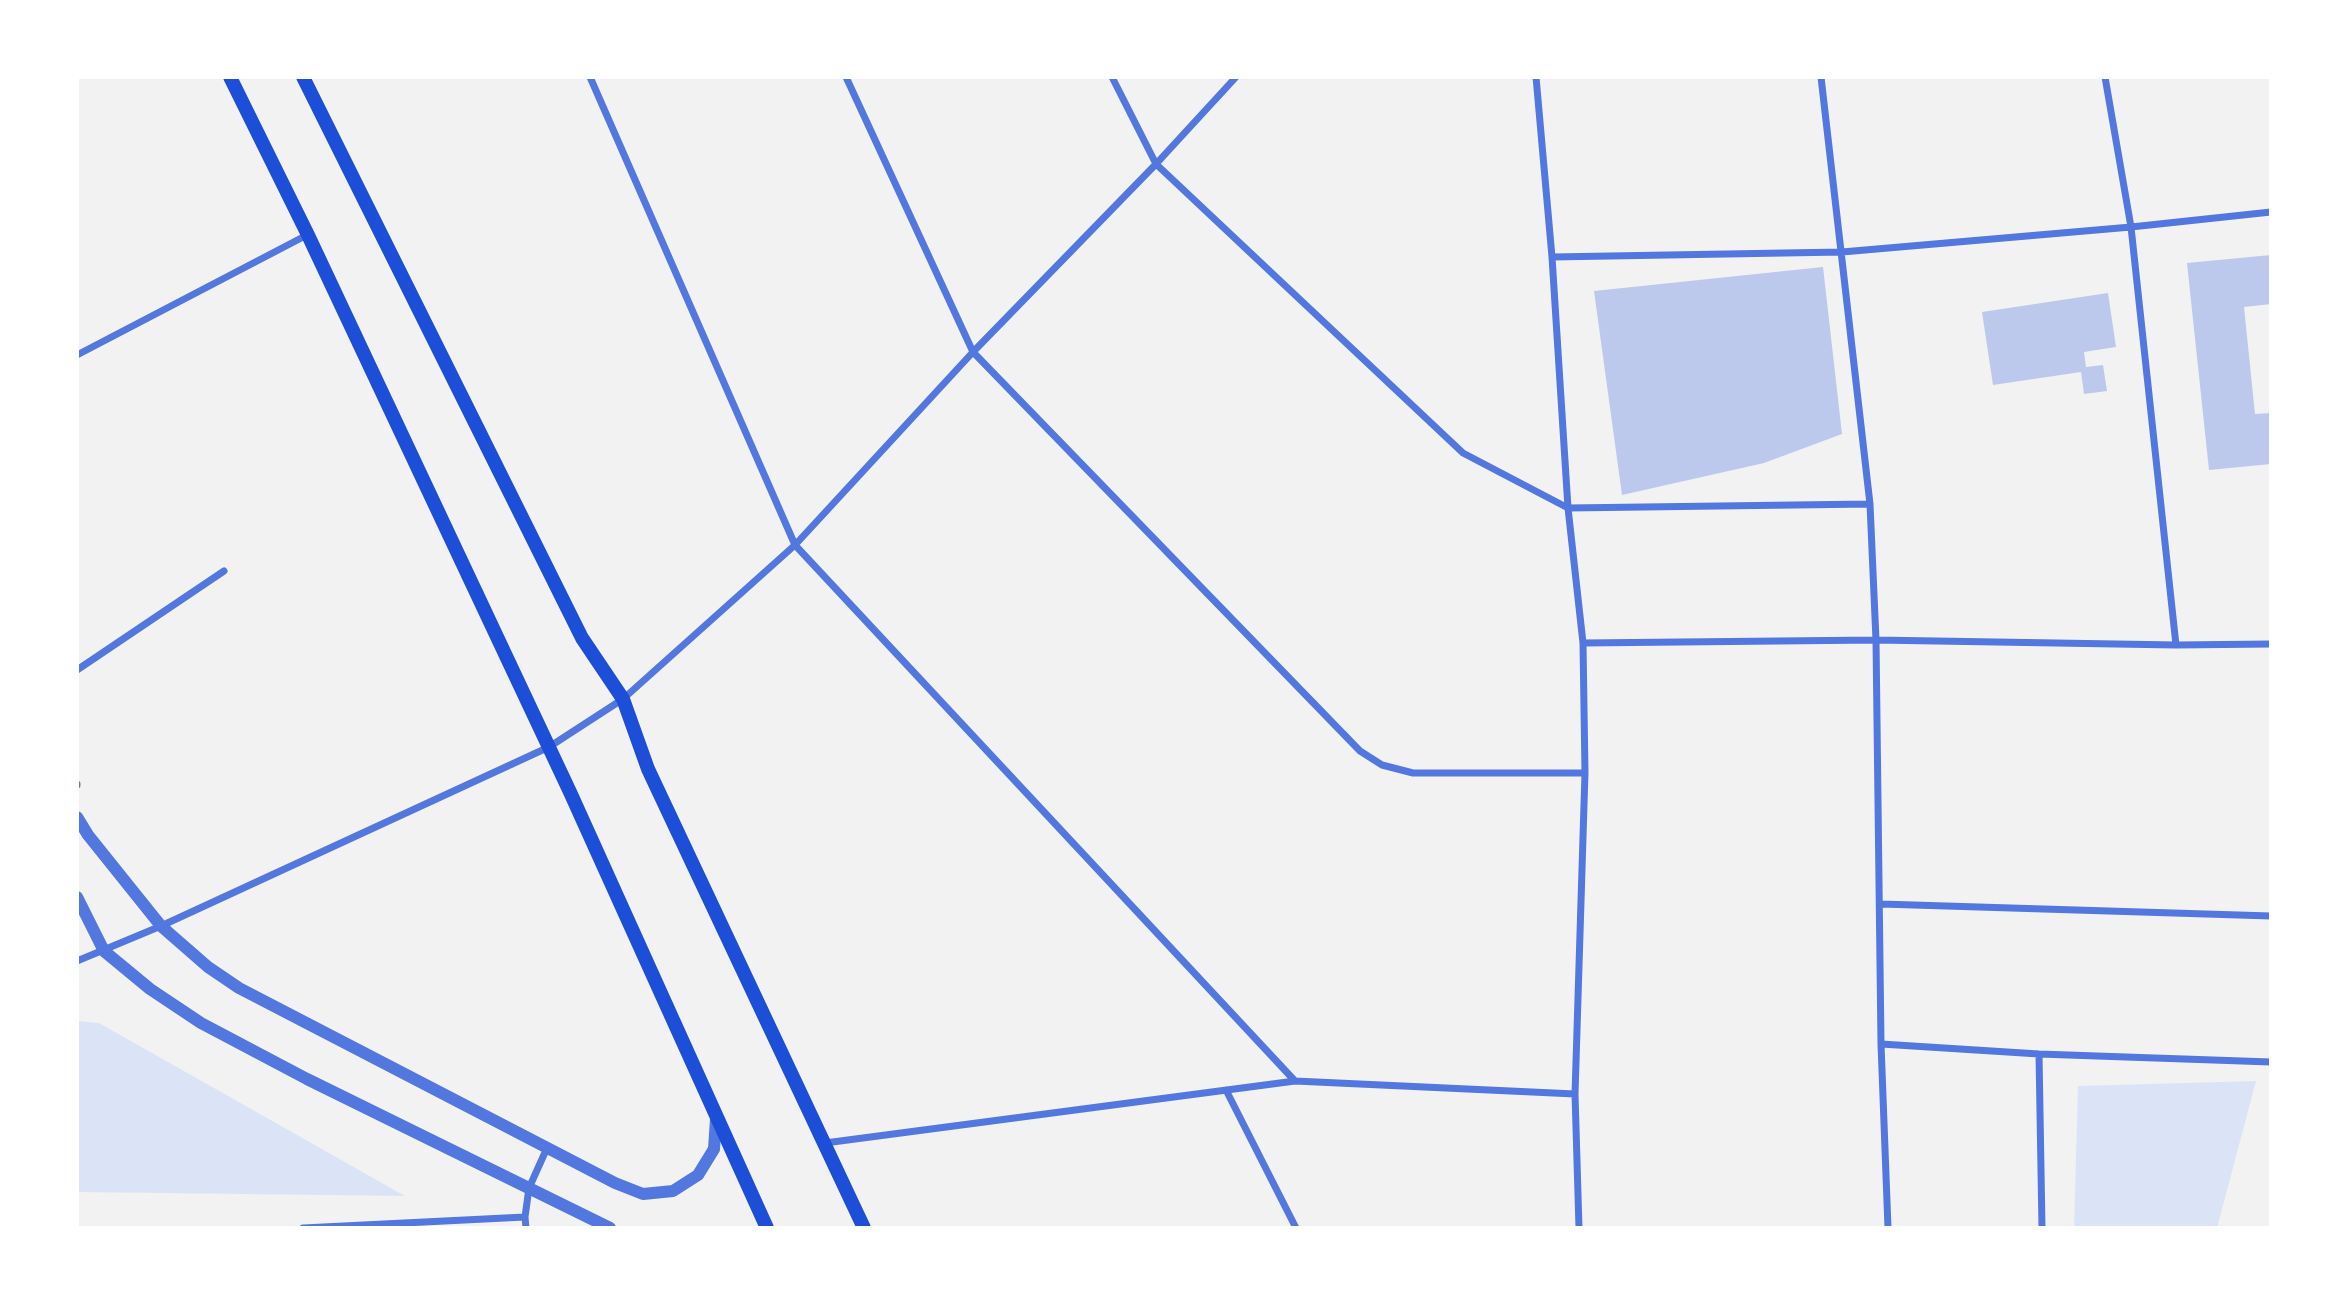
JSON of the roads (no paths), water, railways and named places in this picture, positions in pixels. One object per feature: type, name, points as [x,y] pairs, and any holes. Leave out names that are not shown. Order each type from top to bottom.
[{"type":"main road","points":[[230,77],[308,235],[549,747],[767,1228]]},
{"type":"main road","points":[[303,77],[582,638],[623,699],[648,769],[863,1228]]},
{"type":"street","points":[[590,77],[795,545],[1295,1081]]},
{"type":"street","points":[[846,77],[974,352],[1360,751],[1382,765],[1412,773],[1584,773]]},
{"type":"street","points":[[1112,77],[1156,164],[1464,453],[1568,508],[1870,504]]},
{"type":"street","points":[[77,961],[161,926],[549,747],[623,699],[795,545],[1236,77]]},
{"type":"street","points":[[1536,77],[1552,257],[1568,508],[1583,643],[1584,773],[1575,1094],[1579,1228]]},
{"type":"street","points":[[1821,77],[1870,504],[1877,640],[1881,1044],[1888,1228]]},
{"type":"street","points":[[2105,77],[2131,228],[2176,645]]},
{"type":"street","points":[[1552,257],[1842,252],[2131,228],[2271,212]]},
{"type":"street","points":[[77,355],[308,235]]},
{"type":"street","points":[[77,670],[224,570]]},
{"type":"street","points":[[1583,643],[1877,640],[2271,644]]},
{"type":"street","points":[[77,817],[161,926],[208,967],[239,988],[615,1183],[643,1194],[673,1191],[698,1175],[714,1149],[716,1119]]},
{"type":"street","points":[[77,897],[104,951],[150,989],[232,1041],[610,1228]]},
{"type":"street","points":[[1881,904],[2271,916]]},
{"type":"street","points":[[1881,1044],[2039,1054],[2271,1062]]},
{"type":"street","points":[[2039,1054],[2042,1228]]},
{"type":"street","points":[[824,1143],[1295,1081],[1575,1094]]},
{"type":"street","points":[[1226,1090],[1296,1228]]},
{"type":"street","points":[[526,1228],[529,1188],[547,1148]]},
{"type":"street","points":[[303,1228],[525,1217]]}]
